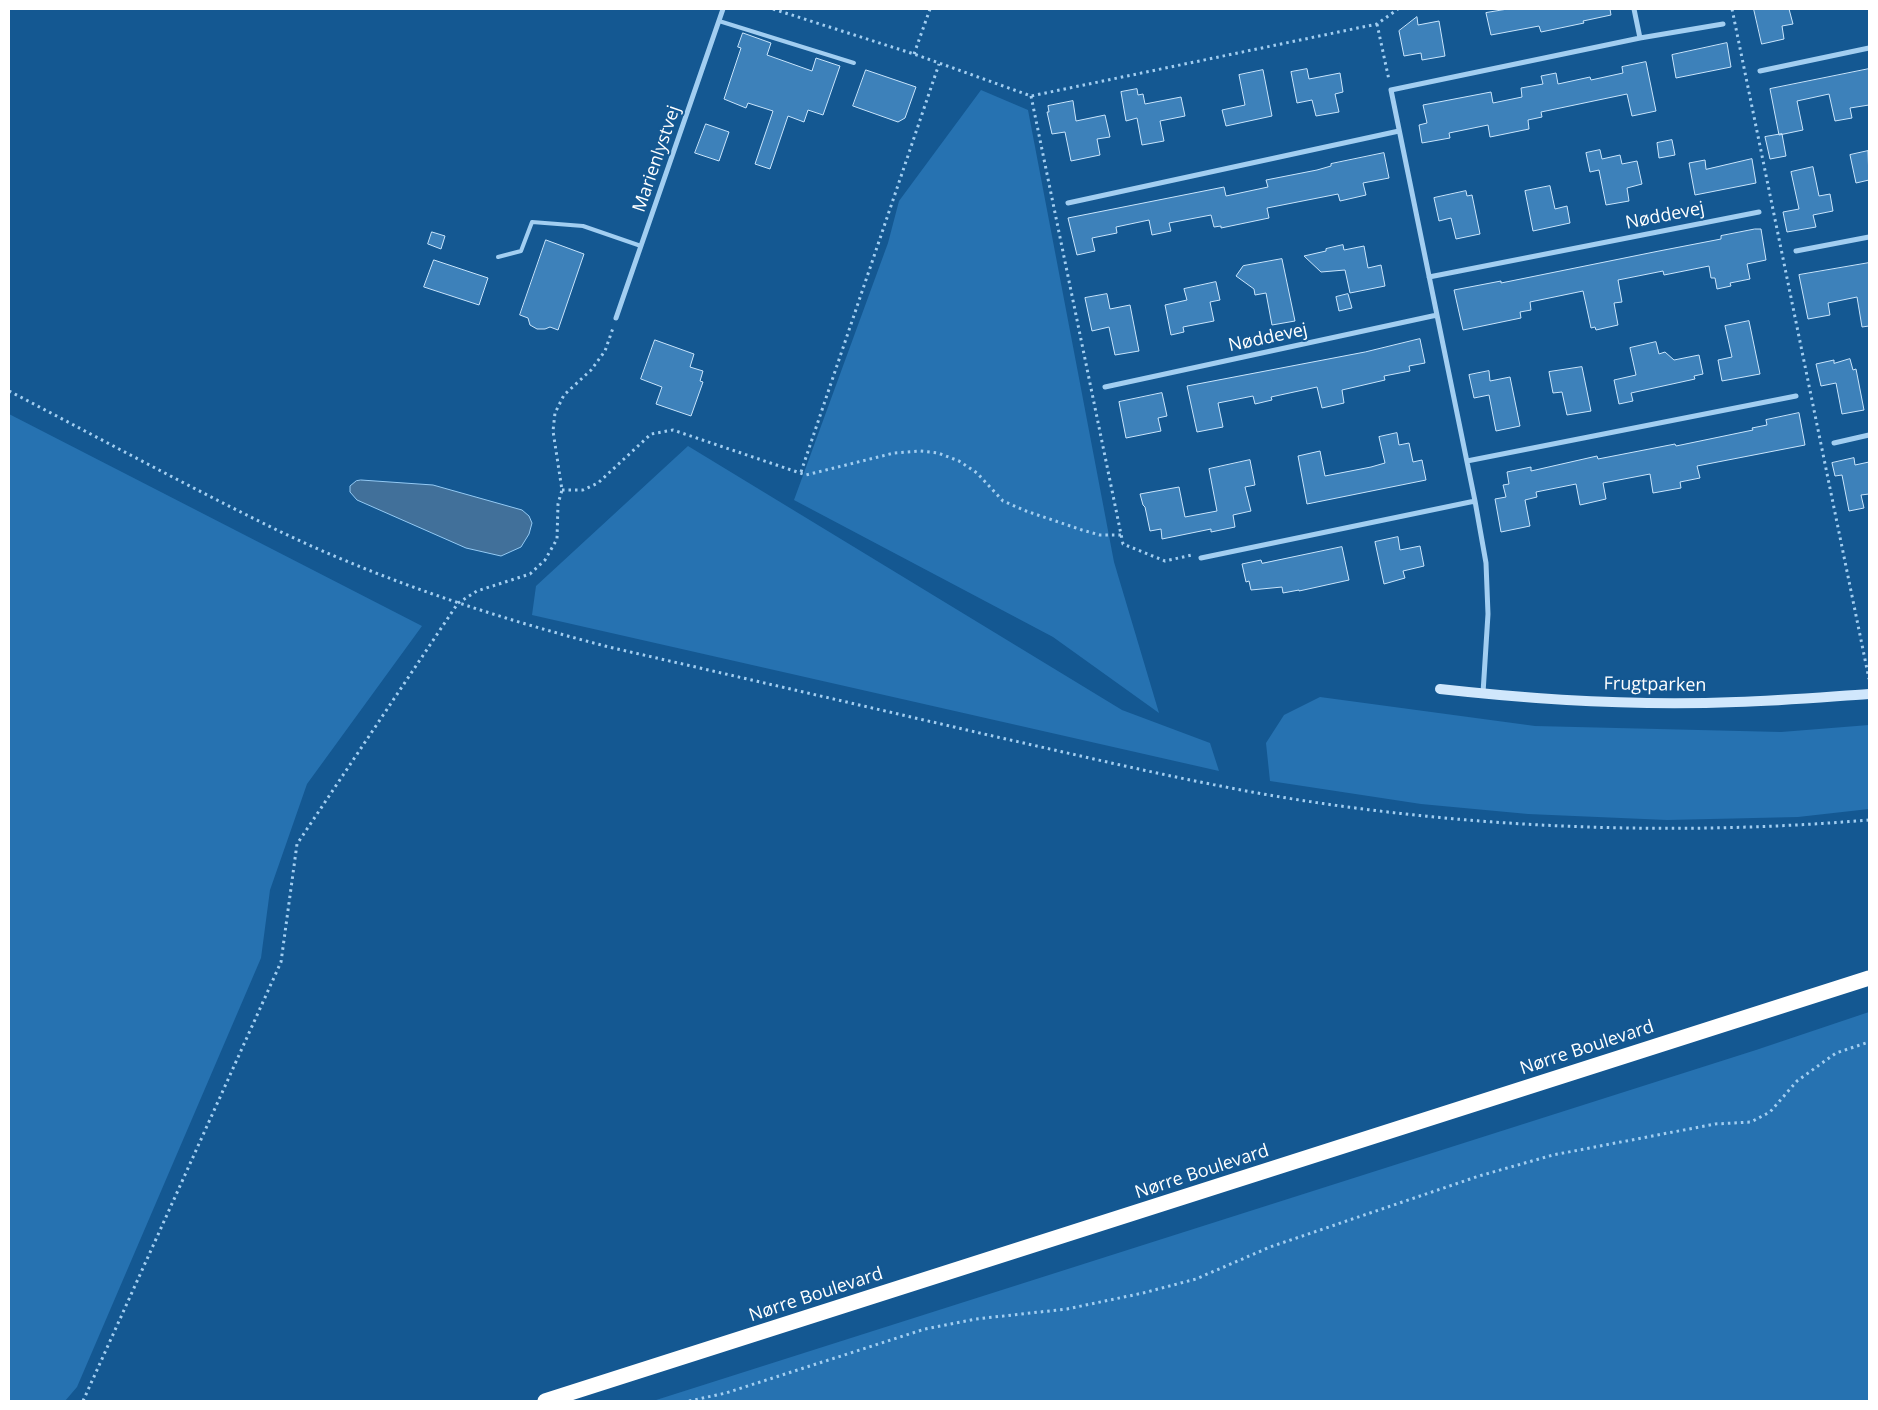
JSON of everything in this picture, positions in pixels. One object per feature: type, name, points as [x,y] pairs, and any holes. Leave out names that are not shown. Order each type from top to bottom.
[{"type":"highway","name":"Nørre Boulevard","points":[[545,1401],[1869,978]]},
{"type":"street","name":"Marienlystvej","points":[[616,318],[724,9]]},
{"type":"street","points":[[1634,9],[1640,38]]},
{"type":"street","points":[[1483,694],[1488,614],[1486,563],[1475,500],[1391,90],[1640,38],[1723,24]]},
{"type":"street","points":[[1760,71],[1869,48]]},
{"type":"street","points":[[1068,203],[1399,131]]},
{"type":"street","name":"Nøddevej","points":[[1429,276],[1759,212]]},
{"type":"street","points":[[1796,252],[1869,237]]},
{"type":"street","name":"Nøddevej","points":[[1105,387],[1437,315]]},
{"type":"street","points":[[1467,461],[1796,396]]},
{"type":"street","points":[[1834,443],[1869,436]]},
{"type":"street","points":[[1201,558],[1475,500]]},
{"type":"street","name":"Frugtparken","points":[[1440,688],[1483,694],[1625,703],[1736,702],[1869,694]]},
{"type":"lane","points":[[719,21],[854,62]]},
{"type":"lane","points":[[498,257],[521,251],[532,222],[584,226],[641,246]]},
{"type":"path","points":[[773,9],[914,54],[1032,96],[1377,24],[1398,9]]},
{"type":"path","points":[[914,54],[930,9]]},
{"type":"path","points":[[1732,9],[1869,679]]},
{"type":"path","points":[[1377,24],[1391,90]]},
{"type":"path","points":[[801,472],[939,64]]},
{"type":"path","points":[[1032,96],[1124,544],[1165,561],[1196,553],[1201,558]]},
{"type":"path","points":[[83,1401],[281,962],[297,844],[458,603],[477,591],[530,574],[545,560],[557,539],[558,504],[562,490],[553,431],[555,413],[564,395],[591,370],[605,351],[616,318]]},
{"type":"path","points":[[9,391],[282,532],[377,573],[458,603],[540,629],[609,647],[1172,777],[1293,799],[1433,817],[1534,824],[1676,828],[1806,825],[1869,820]]},
{"type":"path","points":[[562,490],[583,490],[598,483],[651,434],[673,430],[806,475],[894,453],[938,452],[959,461],[977,473],[1003,501],[1082,530],[1100,535],[1121,535]]},
{"type":"path","points":[[689,1401],[726,1392],[924,1329],[976,1319],[1067,1309],[1143,1293],[1187,1281],[1270,1247],[1479,1176],[1553,1155],[1715,1124],[1751,1122],[1770,1112],[1797,1081],[1836,1053],[1869,1042]]},
{"type":"shaded area","points":[[981,90],[1028,110],[1114,562],[1159,713],[1053,637],[794,500],[888,243],[899,201]]},
{"type":"shaded area","points":[[9,414],[422,626],[307,784],[270,890],[261,958],[77,1387],[65,1401],[9,1401]]},
{"type":"shaded area","points":[[688,446],[1122,710],[1210,743],[1219,771],[532,615],[536,586]]},
{"type":"shaded area","points":[[356,481],[433,485],[522,510],[529,516],[532,523],[529,534],[521,547],[501,556],[466,548],[357,500],[350,492],[350,486]]},
{"type":"shaded area","points":[[1320,697],[1535,726],[1781,732],[1869,725],[1869,809],[1798,817],[1667,820],[1528,814],[1421,804],[1270,781],[1266,743],[1284,715]]},
{"type":"shaded area","points":[[1869,1012],[1869,1401],[653,1401],[1756,1050]]},
{"type":"building","points":[[1508,9],[1610,9],[1611,15],[1541,32],[1539,26],[1491,35],[1486,13]]},
{"type":"building","points":[[1754,9],[1789,9],[1793,24],[1782,26],[1784,39],[1762,44]]},
{"type":"building","points":[[1417,17],[1418,25],[1439,21],[1445,56],[1422,60],[1421,53],[1404,56],[1399,31]]},
{"type":"building","points":[[743,33],[771,43],[767,55],[812,71],[816,58],[840,66],[823,115],[808,110],[804,122],[788,116],[770,169],[755,164],[773,111],[748,103],[746,108],[724,99],[741,48],[738,47]]},
{"type":"building","points":[[1727,43],[1731,67],[1676,78],[1672,55]]},
{"type":"building","points":[[1646,62],[1656,111],[1632,116],[1627,94],[1541,112],[1542,117],[1528,120],[1529,129],[1490,137],[1488,125],[1449,133],[1450,138],[1422,143],[1419,125],[1427,123],[1423,105],[1491,92],[1493,103],[1522,97],[1521,88],[1543,84],[1541,76],[1556,73],[1558,84],[1590,77],[1591,80],[1623,73],[1622,67]]},
{"type":"building","points":[[1307,69],[1309,79],[1340,73],[1343,92],[1335,94],[1339,112],[1316,116],[1312,100],[1297,103],[1291,72]]},
{"type":"building","points":[[1869,69],[1869,105],[1850,108],[1852,118],[1835,121],[1829,94],[1797,101],[1803,130],[1779,135],[1770,89]]},
{"type":"building","points":[[866,70],[916,87],[905,118],[898,122],[853,106]]},
{"type":"building","points":[[1263,70],[1272,116],[1226,126],[1222,110],[1245,105],[1239,75]]},
{"type":"building","points":[[1137,89],[1138,95],[1143,94],[1145,104],[1181,97],[1185,116],[1160,121],[1164,141],[1142,145],[1137,118],[1126,121],[1121,92]]},
{"type":"building","points":[[1073,101],[1076,121],[1105,115],[1110,137],[1097,139],[1100,155],[1071,161],[1065,132],[1052,134],[1047,112],[1049,112],[1048,106]]},
{"type":"building","points":[[706,124],[729,132],[719,161],[695,153]]},
{"type":"building","points":[[1782,134],[1786,156],[1770,159],[1765,137]]},
{"type":"building","points":[[1672,140],[1675,155],[1659,158],[1657,143]]},
{"type":"building","points":[[1600,150],[1602,159],[1620,155],[1622,164],[1637,161],[1642,184],[1627,188],[1629,201],[1606,205],[1599,170],[1590,172],[1586,153]]},
{"type":"building","points":[[1868,151],[1869,180],[1856,183],[1850,155]]},
{"type":"building","points":[[1384,153],[1389,178],[1363,183],[1366,195],[1340,201],[1338,194],[1267,208],[1269,218],[1221,228],[1221,226],[1214,227],[1211,215],[1169,223],[1171,231],[1152,235],[1149,220],[1116,227],[1117,233],[1092,238],[1095,251],[1077,255],[1068,218],[1224,187],[1226,196],[1268,187],[1266,180],[1317,170],[1331,166],[1331,164]]},
{"type":"building","points":[[1752,159],[1756,183],[1695,195],[1689,163],[1705,160],[1706,169]]},
{"type":"building","points":[[1813,167],[1819,196],[1830,194],[1833,211],[1813,215],[1816,227],[1787,232],[1783,212],[1799,209],[1791,172]]},
{"type":"building","points":[[1550,186],[1555,209],[1567,206],[1570,223],[1533,231],[1525,191]]},
{"type":"building","points":[[1466,191],[1467,196],[1472,195],[1480,234],[1456,239],[1451,218],[1439,221],[1434,198]]},
{"type":"building","points":[[1761,229],[1766,260],[1747,264],[1750,279],[1730,283],[1731,286],[1717,289],[1715,278],[1711,278],[1709,266],[1664,275],[1663,271],[1618,280],[1622,302],[1614,303],[1618,325],[1596,330],[1595,327],[1591,328],[1583,291],[1530,302],[1531,310],[1520,312],[1521,318],[1463,330],[1454,290],[1501,281],[1501,283],[1721,239],[1721,236]]},
{"type":"building","points":[[432,232],[445,236],[441,249],[428,244]]},
{"type":"building","points":[[546,240],[584,254],[558,330],[550,327],[537,329],[530,325],[528,318],[520,315]]},
{"type":"building","points":[[1343,245],[1344,250],[1364,246],[1368,268],[1381,265],[1385,286],[1350,293],[1345,270],[1321,272],[1304,256]]},
{"type":"building","points":[[1282,259],[1295,321],[1272,325],[1266,293],[1255,295],[1254,289],[1236,276],[1243,266]]},
{"type":"building","points":[[434,260],[488,278],[479,305],[424,287]]},
{"type":"building","points":[[1869,263],[1869,326],[1862,327],[1857,297],[1828,303],[1830,315],[1808,319],[1799,275]]},
{"type":"building","points":[[1216,282],[1220,300],[1210,302],[1214,321],[1183,327],[1184,332],[1171,335],[1165,305],[1187,300],[1184,289]]},
{"type":"building","points":[[1107,294],[1110,309],[1130,305],[1139,351],[1115,355],[1109,327],[1092,331],[1085,298]]},
{"type":"building","points":[[1348,294],[1352,308],[1339,311],[1336,297]]},
{"type":"building","points":[[1749,321],[1760,374],[1722,381],[1718,360],[1732,357],[1725,326]]},
{"type":"building","points":[[1420,339],[1425,363],[1409,366],[1410,371],[1384,376],[1385,380],[1342,390],[1344,403],[1322,408],[1317,387],[1271,397],[1272,400],[1255,404],[1253,396],[1218,403],[1223,427],[1197,432],[1187,386],[1365,352]]},
{"type":"building","points":[[655,340],[694,354],[690,367],[703,371],[700,381],[703,382],[691,416],[656,404],[662,387],[641,379]]},
{"type":"building","points":[[1656,342],[1659,354],[1665,352],[1674,360],[1699,355],[1703,374],[1694,376],[1695,379],[1631,393],[1633,401],[1619,404],[1614,380],[1636,375],[1630,348]]},
{"type":"building","points":[[1850,359],[1853,370],[1856,369],[1864,410],[1842,414],[1836,383],[1821,386],[1816,364],[1834,360],[1834,363]]},
{"type":"building","points":[[1582,367],[1591,411],[1567,415],[1562,392],[1553,393],[1549,372]]},
{"type":"building","points":[[1489,371],[1490,381],[1510,377],[1520,426],[1496,431],[1489,395],[1474,398],[1469,375]]},
{"type":"building","points":[[1162,393],[1167,416],[1158,418],[1161,431],[1126,438],[1119,402]]},
{"type":"building","points":[[1799,413],[1805,445],[1697,466],[1700,478],[1680,482],[1681,488],[1653,493],[1650,474],[1603,483],[1606,499],[1580,505],[1576,484],[1536,492],[1537,497],[1525,500],[1530,526],[1501,532],[1495,499],[1506,497],[1503,485],[1509,484],[1507,472],[1531,467],[1531,471],[1597,456],[1598,459],[1675,444],[1676,446],[1753,430],[1752,428],[1767,425],[1766,420]]},
{"type":"building","points":[[1397,433],[1399,445],[1409,443],[1413,462],[1422,460],[1426,480],[1307,504],[1298,456],[1320,451],[1325,476],[1371,467],[1385,463],[1379,437]]},
{"type":"building","points":[[1854,458],[1855,465],[1869,462],[1869,494],[1861,495],[1864,508],[1849,511],[1842,475],[1835,476],[1832,463]]},
{"type":"building","points":[[1250,460],[1255,485],[1245,487],[1251,511],[1233,515],[1235,527],[1211,532],[1211,529],[1162,539],[1161,529],[1150,531],[1140,494],[1179,487],[1185,517],[1217,511],[1209,469]]},
{"type":"building","points":[[1398,537],[1400,550],[1420,546],[1424,566],[1403,571],[1405,578],[1384,584],[1375,542]]},
{"type":"building","points":[[1342,547],[1349,580],[1283,593],[1282,587],[1251,590],[1249,581],[1246,582],[1242,564],[1261,560],[1262,563]]}]
